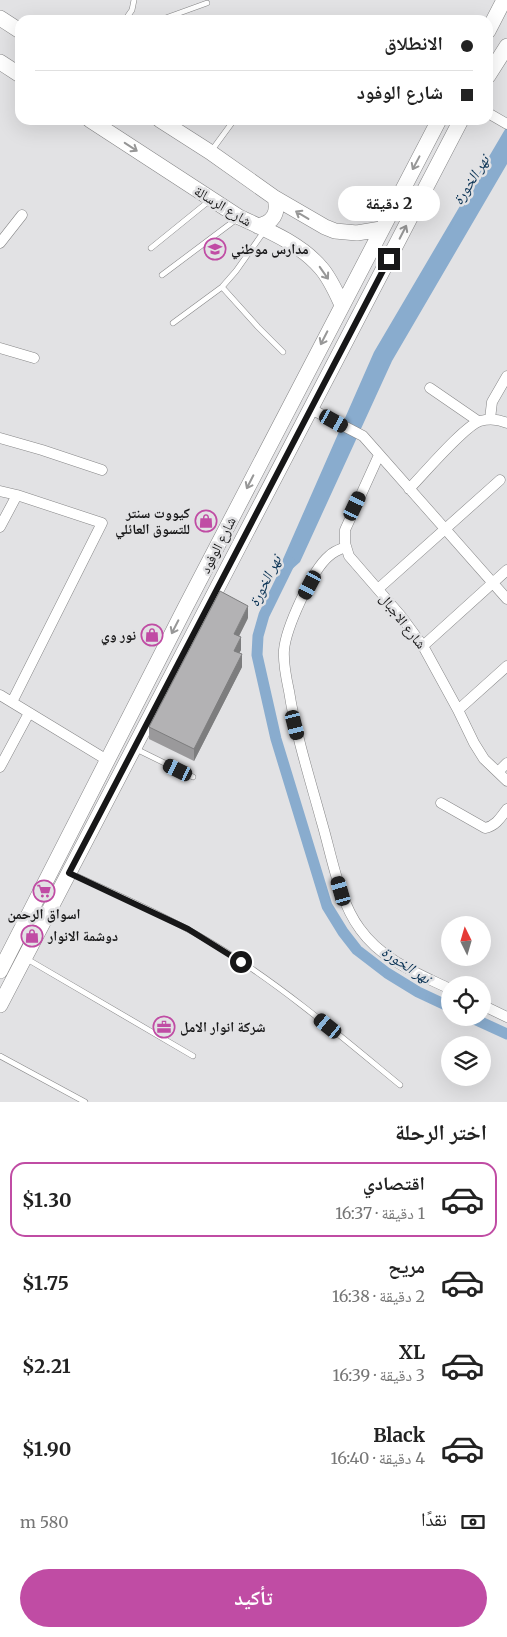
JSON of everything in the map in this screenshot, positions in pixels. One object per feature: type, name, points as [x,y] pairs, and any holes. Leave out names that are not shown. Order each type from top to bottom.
[{"type":"main road","points":[[493,21],[504,0]]},
{"type":"main road","points":[[0,18],[15,28]]},
{"type":"main road","points":[[493,68],[507,46]]},
{"type":"main road","points":[[0,62],[15,71]]},
{"type":"main road","name":"شارع الرسالة","points":[[98,125],[239,218],[262,228],[305,253],[314,260],[327,276],[342,305]]},
{"type":"main road","points":[[168,125],[275,198],[315,222],[335,231],[357,233],[381,229]]},
{"type":"main road","name":"شارع الوفود","points":[[0,971],[107,760],[436,125]]},
{"type":"main road","name":"شارع الوفود","points":[[0,1005],[458,125]]},
{"type":"main road","points":[[262,228],[272,220],[276,213],[275,198]]},
{"type":"street","points":[[493,116],[505,123]]},
{"type":"street","points":[[0,243],[22,215]]},
{"type":"street","points":[[0,348],[34,358]]},
{"type":"street","points":[[490,418],[492,402],[507,376]]},
{"type":"street","points":[[430,388],[478,421]]},
{"type":"street","points":[[312,409],[363,436],[507,600]]},
{"type":"street","points":[[409,489],[453,443],[478,421],[490,418],[500,419],[507,423]]},
{"type":"street","points":[[0,438],[102,470]]},
{"type":"street","points":[[379,455],[347,524],[344,536],[346,547],[337,550],[322,562],[290,622],[284,657],[292,709],[303,756],[341,891],[352,917],[368,940],[390,958],[441,985]]},
{"type":"street","points":[[378,589],[500,480]]},
{"type":"street","points":[[0,491],[102,523],[12,702]]},
{"type":"street","points":[[0,527],[17,495]]},
{"type":"street","name":"شارع الاجبال","points":[[346,547],[354,561],[423,646],[474,743],[484,759],[507,781]]},
{"type":"street","points":[[423,646],[507,570]]},
{"type":"street","points":[[458,710],[507,666]]},
{"type":"street","points":[[0,695],[107,760]]},
{"type":"street","points":[[0,767],[29,713]]},
{"type":"street","points":[[498,772],[507,763]]},
{"type":"street","points":[[441,803],[485,828],[496,824],[507,809]]},
{"type":"street","points":[[491,1009],[507,1017]]},
{"type":"lane","points":[[128,15],[132,10],[134,0]]},
{"type":"lane","points":[[173,15],[207,2]]},
{"type":"lane","points":[[210,152],[230,125]]},
{"type":"lane","points":[[151,248],[211,199]]},
{"type":"lane","points":[[162,275],[239,218]]},
{"type":"lane","points":[[173,323],[222,287],[236,271],[262,228]]},
{"type":"lane","points":[[222,287],[283,352]]},
{"type":"lane","points":[[133,748],[193,777]]},
{"type":"lane","points":[[69,873],[160,915],[227,952],[314,1015],[400,1085]]},
{"type":"lane","points":[[24,958],[193,1056]]},
{"type":"lane","points":[[0,1056],[85,1102]]},
{"type":"water","name":"نهر الخورة","points":[[507,126],[507,164],[392,361],[300,562],[283,574],[280,566],[374,352]]},
{"type":"building","points":[[220,591],[248,606],[234,634],[241,637],[234,651],[242,654],[194,749],[149,727]]},
{"type":"waterway","name":"نهر الخورة","points":[[290,562],[264,615],[258,636],[257,655],[276,739],[327,906],[357,950],[387,973],[418,992],[441,1003]]},
{"type":"waterway","name":"نهر الخورة","points":[[490,1026],[507,1034]]},
{"type":"place","name":"مدارس موطني","points":[[215,249]]},
{"type":"place","name":"كيووت سنتر للتسوق العائلي","points":[[206,521]]},
{"type":"place","name":"نور وي","points":[[152,635]]},
{"type":"place","name":"اسواق الرحمن","points":[[44,891]]},
{"type":"place","name":"دوشمة الانوار","points":[[32,936]]},
{"type":"place","name":"شركة انوار الامل","points":[[164,1027]]},
{"type":"route","points":[[241,962],[188,929],[69,873],[389,259]]}]
